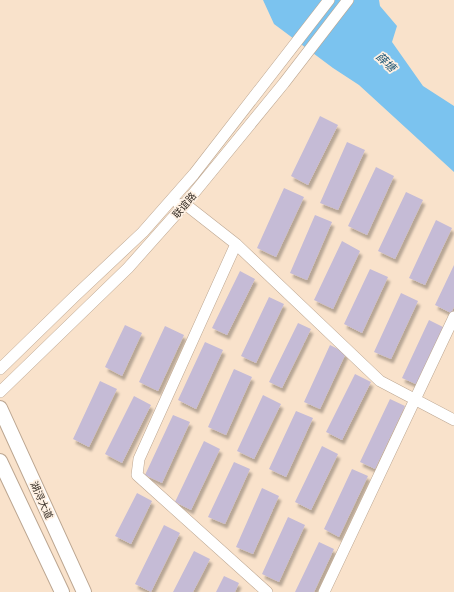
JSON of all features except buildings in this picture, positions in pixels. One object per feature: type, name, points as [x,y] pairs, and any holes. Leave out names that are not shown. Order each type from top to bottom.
[{"type":"main road","name":"湖浔大道","points":[[0,408],[84,592]]},
{"type":"main road","name":"湖浔大道","points":[[0,462],[62,592]]},
{"type":"street","name":"联谊路","points":[[0,369],[143,232],[194,174],[329,0]]},
{"type":"street","name":"联谊路","points":[[0,392],[128,268],[185,204],[284,83],[348,0]]},
{"type":"street","points":[[165,207],[185,204],[236,244],[380,381],[454,420]]},
{"type":"street","points":[[236,244],[139,459],[137,475],[267,592]]},
{"type":"street","points":[[324,592],[454,317]]},
{"type":"water","name":"薛塘","points":[[263,0],[379,0],[380,6],[397,26],[392,42],[423,86],[454,106],[454,172],[359,85],[333,68],[274,24]]}]
